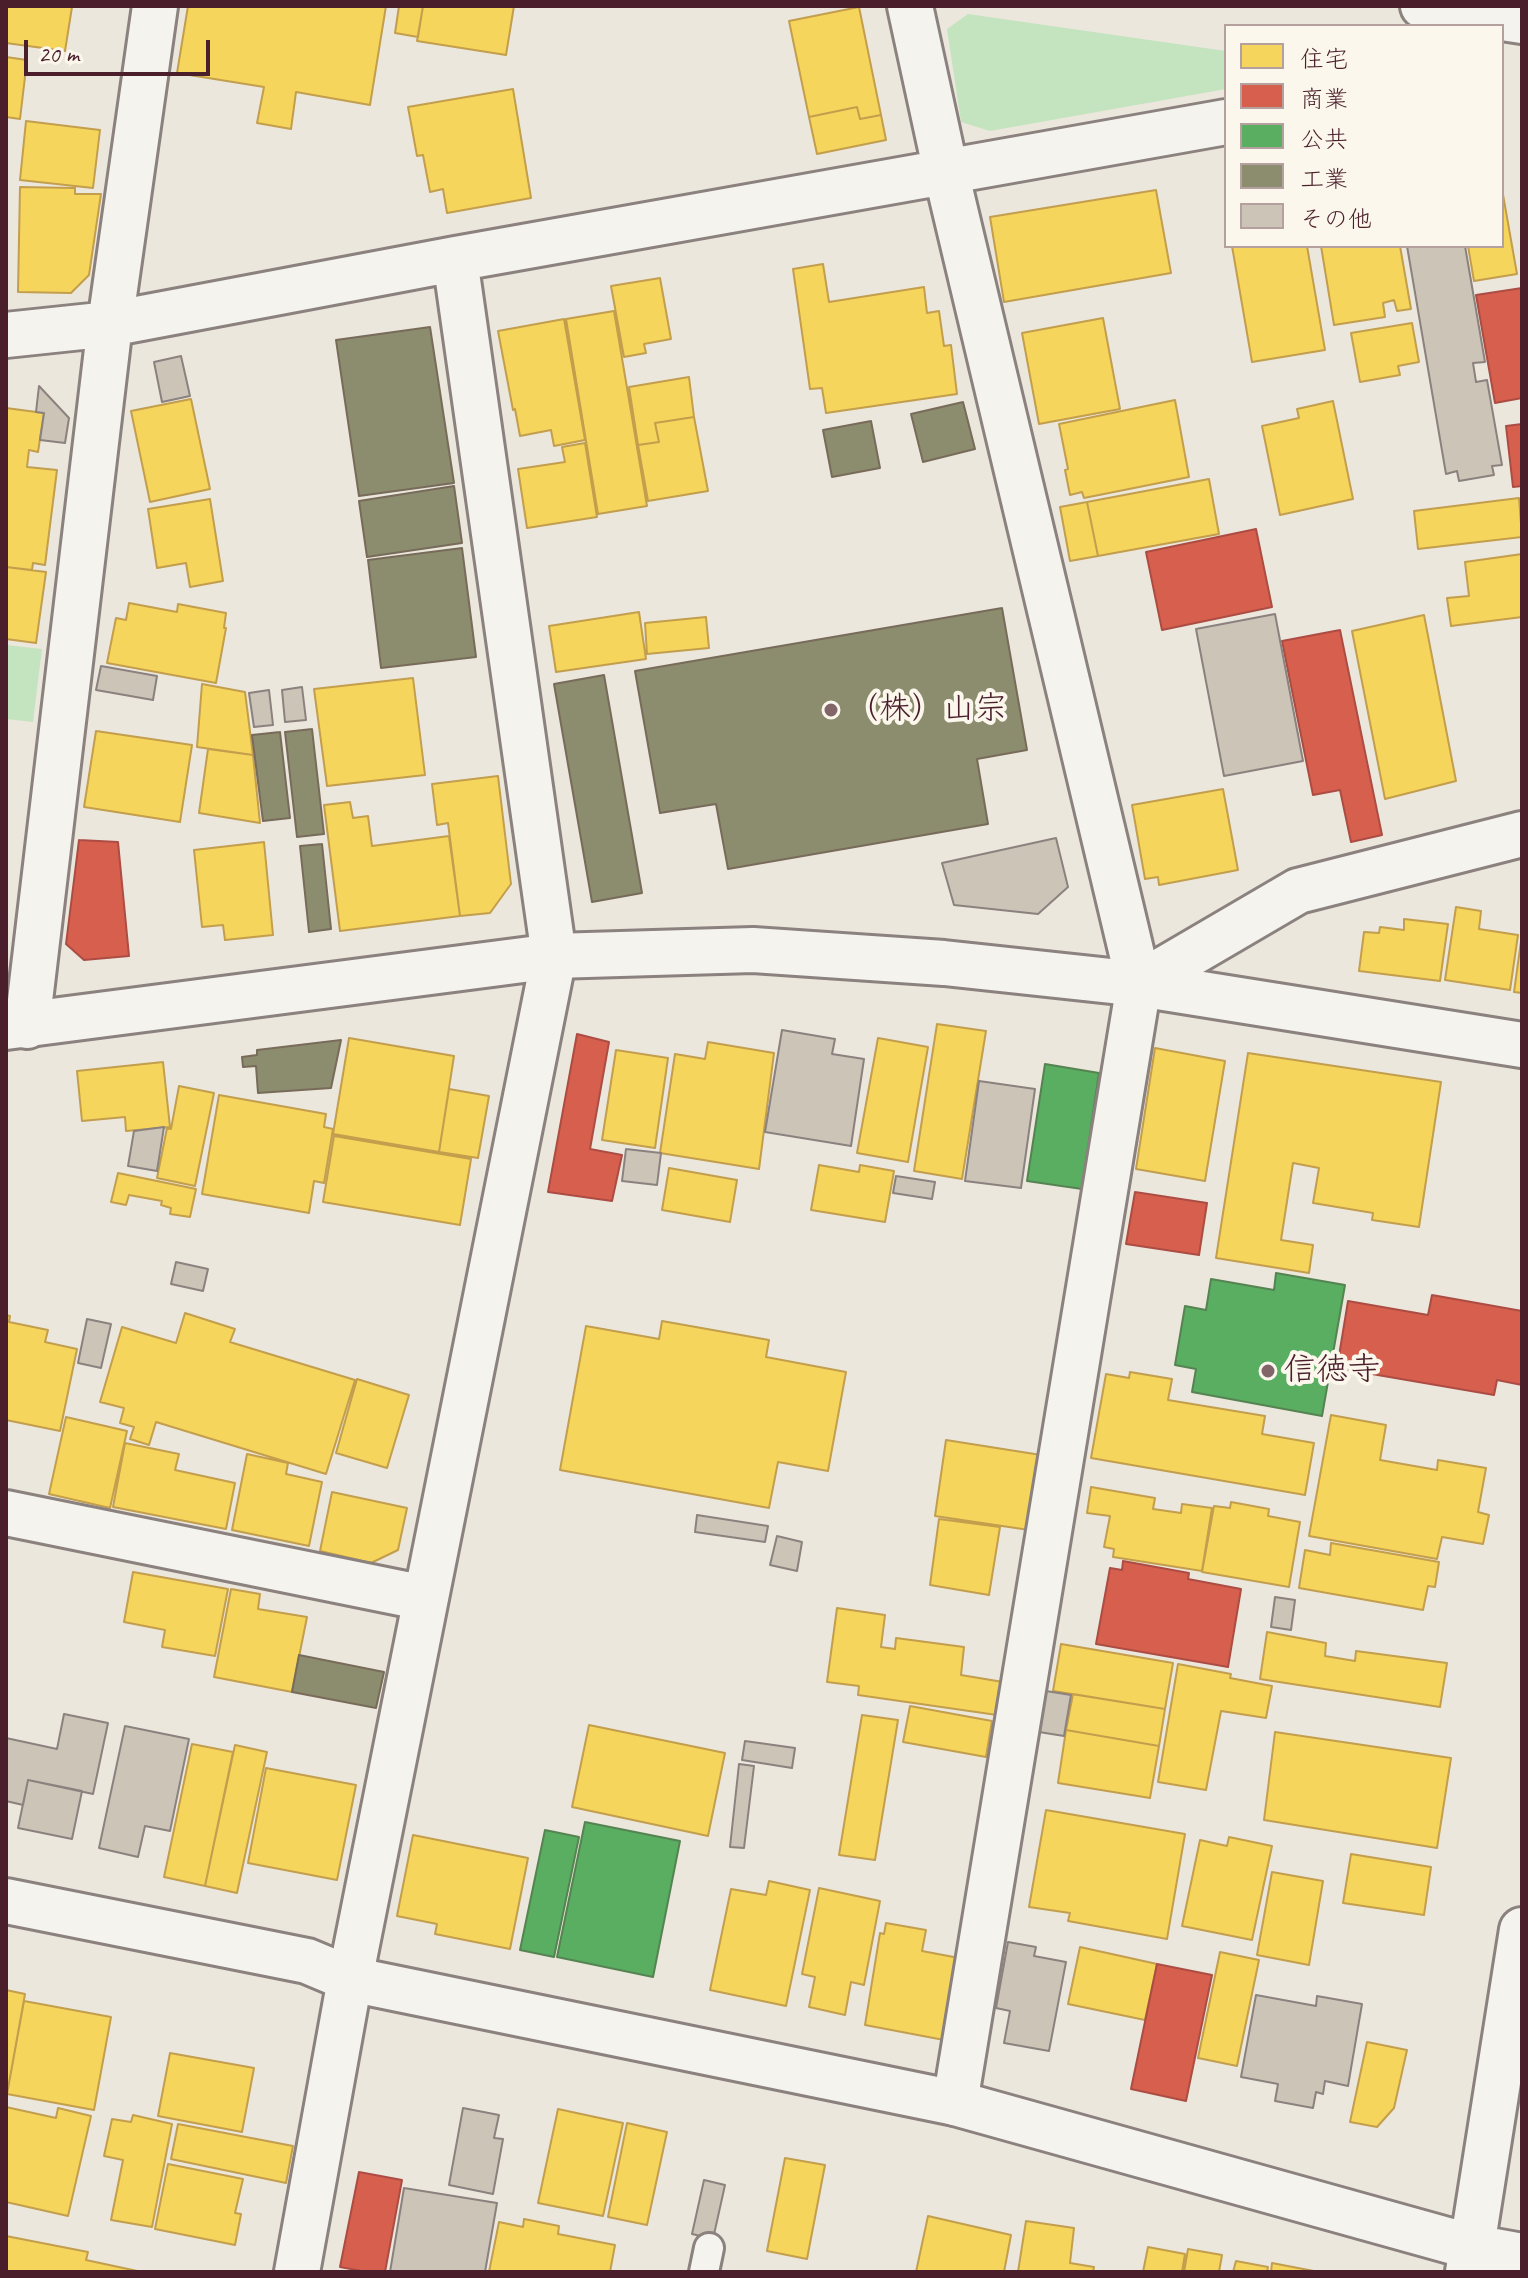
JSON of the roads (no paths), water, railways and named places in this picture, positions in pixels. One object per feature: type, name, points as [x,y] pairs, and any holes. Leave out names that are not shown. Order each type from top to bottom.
[{"type":"street","points":[[155,6],[17,1027],[554,956],[753,950],[944,963],[1139,984],[1522,1045]]},
{"type":"street","points":[[910,6],[946,172],[1139,984],[955,2103]]},
{"type":"street","points":[[1423,6],[1522,21]]},
{"type":"street","points":[[1504,43],[1522,32]]},
{"type":"street","points":[[6,335],[110,324],[455,259],[1224,122]]},
{"type":"street","points":[[297,2272],[350,1979],[554,956],[455,259]]},
{"type":"street","points":[[1139,984],[1298,891],[1522,834]]},
{"type":"street","points":[[6,1513],[425,1598]]},
{"type":"street","points":[[6,1901],[307,1961],[350,1979],[955,2103],[1470,2259],[1522,2256]]},
{"type":"street","points":[[1470,2259],[1522,1930]]},
{"type":"place","name":"（株）山宗","points":[[831,710]]},
{"type":"place","name":"信徳寺","points":[[1268,1371]]}]
